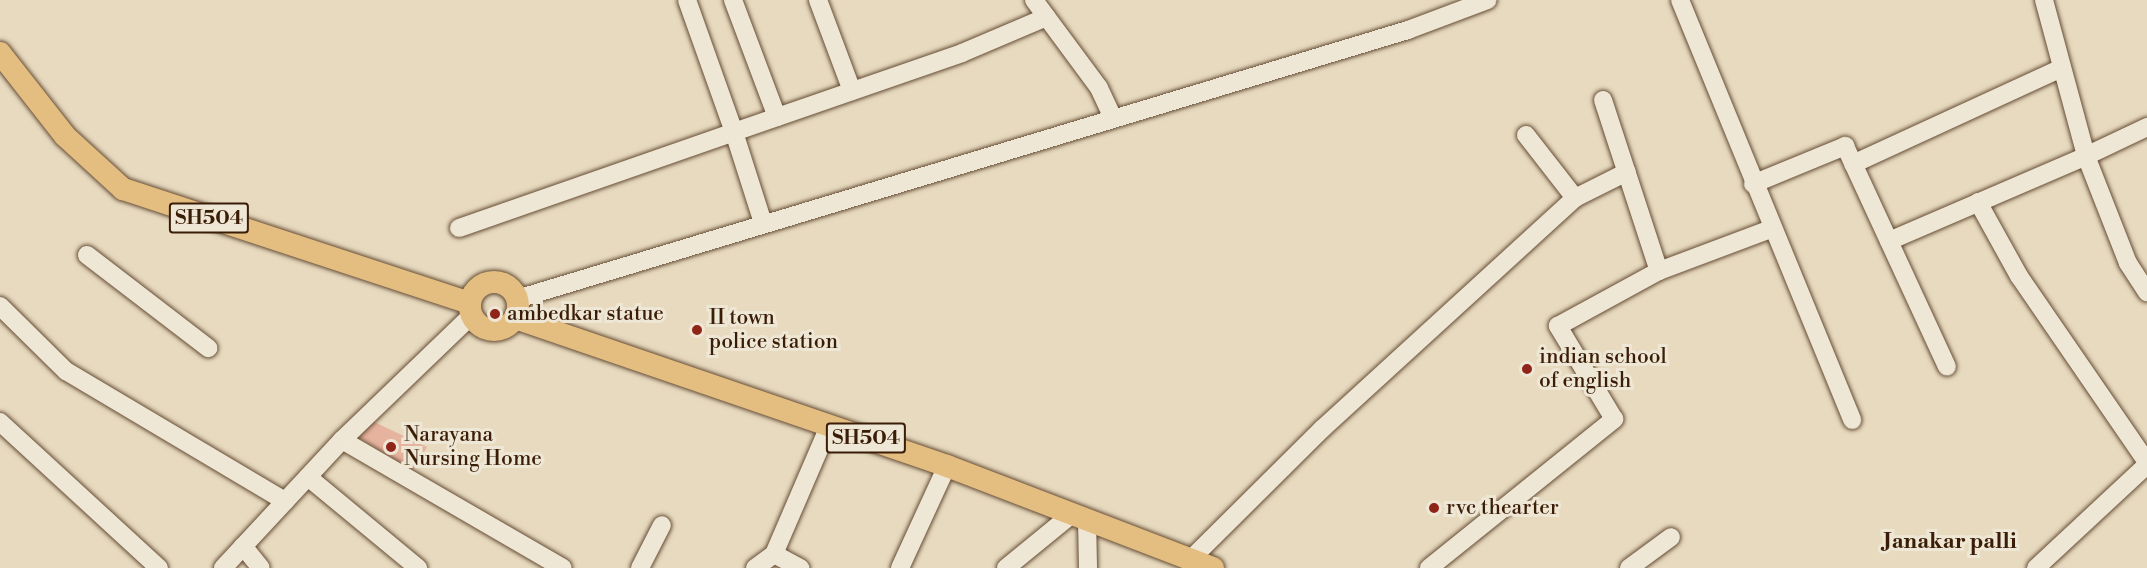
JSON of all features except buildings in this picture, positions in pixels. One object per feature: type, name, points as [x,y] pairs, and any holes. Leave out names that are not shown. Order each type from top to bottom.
[{"type":"main road","name":"SH504","points":[[0,53],[64,136],[123,189],[471,309],[492,330],[516,308]]},
{"type":"main road","name":"SH504","points":[[471,309],[488,283],[508,287],[516,308],[829,426],[947,466],[1213,568]]},
{"type":"street","points":[[687,0],[734,132],[763,223]]},
{"type":"street","points":[[733,0],[777,117]]},
{"type":"street","points":[[818,0],[852,91]]},
{"type":"street","points":[[1034,0],[1099,88],[1113,118]]},
{"type":"street","points":[[516,308],[763,223],[1408,30],[1488,0]]},
{"type":"street","points":[[1680,0],[1771,229],[1852,420]]},
{"type":"street","points":[[2044,0],[2086,156],[2128,263],[2147,292]]},
{"type":"street","points":[[459,228],[852,91],[1047,17]]},
{"type":"street","points":[[1853,164],[2062,68]]},
{"type":"street","points":[[1603,100],[1659,271]]},
{"type":"street","points":[[1888,241],[2147,128]]},
{"type":"street","points":[[1526,135],[1575,198]]},
{"type":"street","points":[[1753,184],[1845,146],[1947,367]]},
{"type":"street","points":[[1191,559],[1322,429],[1475,296],[1575,198],[1627,172]]},
{"type":"street","points":[[1978,202],[2019,276],[2147,464],[2036,568]]},
{"type":"street","points":[[1429,568],[1614,419],[1558,326],[1659,271],[1771,229]]},
{"type":"street","points":[[87,255],[208,348]]},
{"type":"street","points":[[0,306],[66,370],[285,501]]},
{"type":"street","points":[[223,568],[342,440],[471,309]]},
{"type":"street","points":[[0,422],[159,568]]},
{"type":"street","points":[[755,568],[774,554],[829,426]]},
{"type":"street","points":[[342,440],[563,568]]},
{"type":"street","points":[[900,568],[947,466]]},
{"type":"street","points":[[308,477],[418,568]]},
{"type":"street","points":[[1006,568],[1080,517],[1088,568]]},
{"type":"street","points":[[640,568],[662,525]]},
{"type":"street","points":[[1629,568],[1671,537]]},
{"type":"street","points":[[243,546],[261,568]]},
{"type":"street","points":[[774,554],[800,568]]},
{"type":"place","name":"ambedkar statue","points":[[495,314]]},
{"type":"place","name":"II town police station","points":[[697,330]]},
{"type":"place","name":"indian school of english","points":[[1527,369]]},
{"type":"place","name":"Narayana Nursing Home","points":[[391,447]]},
{"type":"place","name":"rvc thearter","points":[[1434,508]]},
{"type":"district","name":"Janakar palli","points":[[1950,542]]}]
